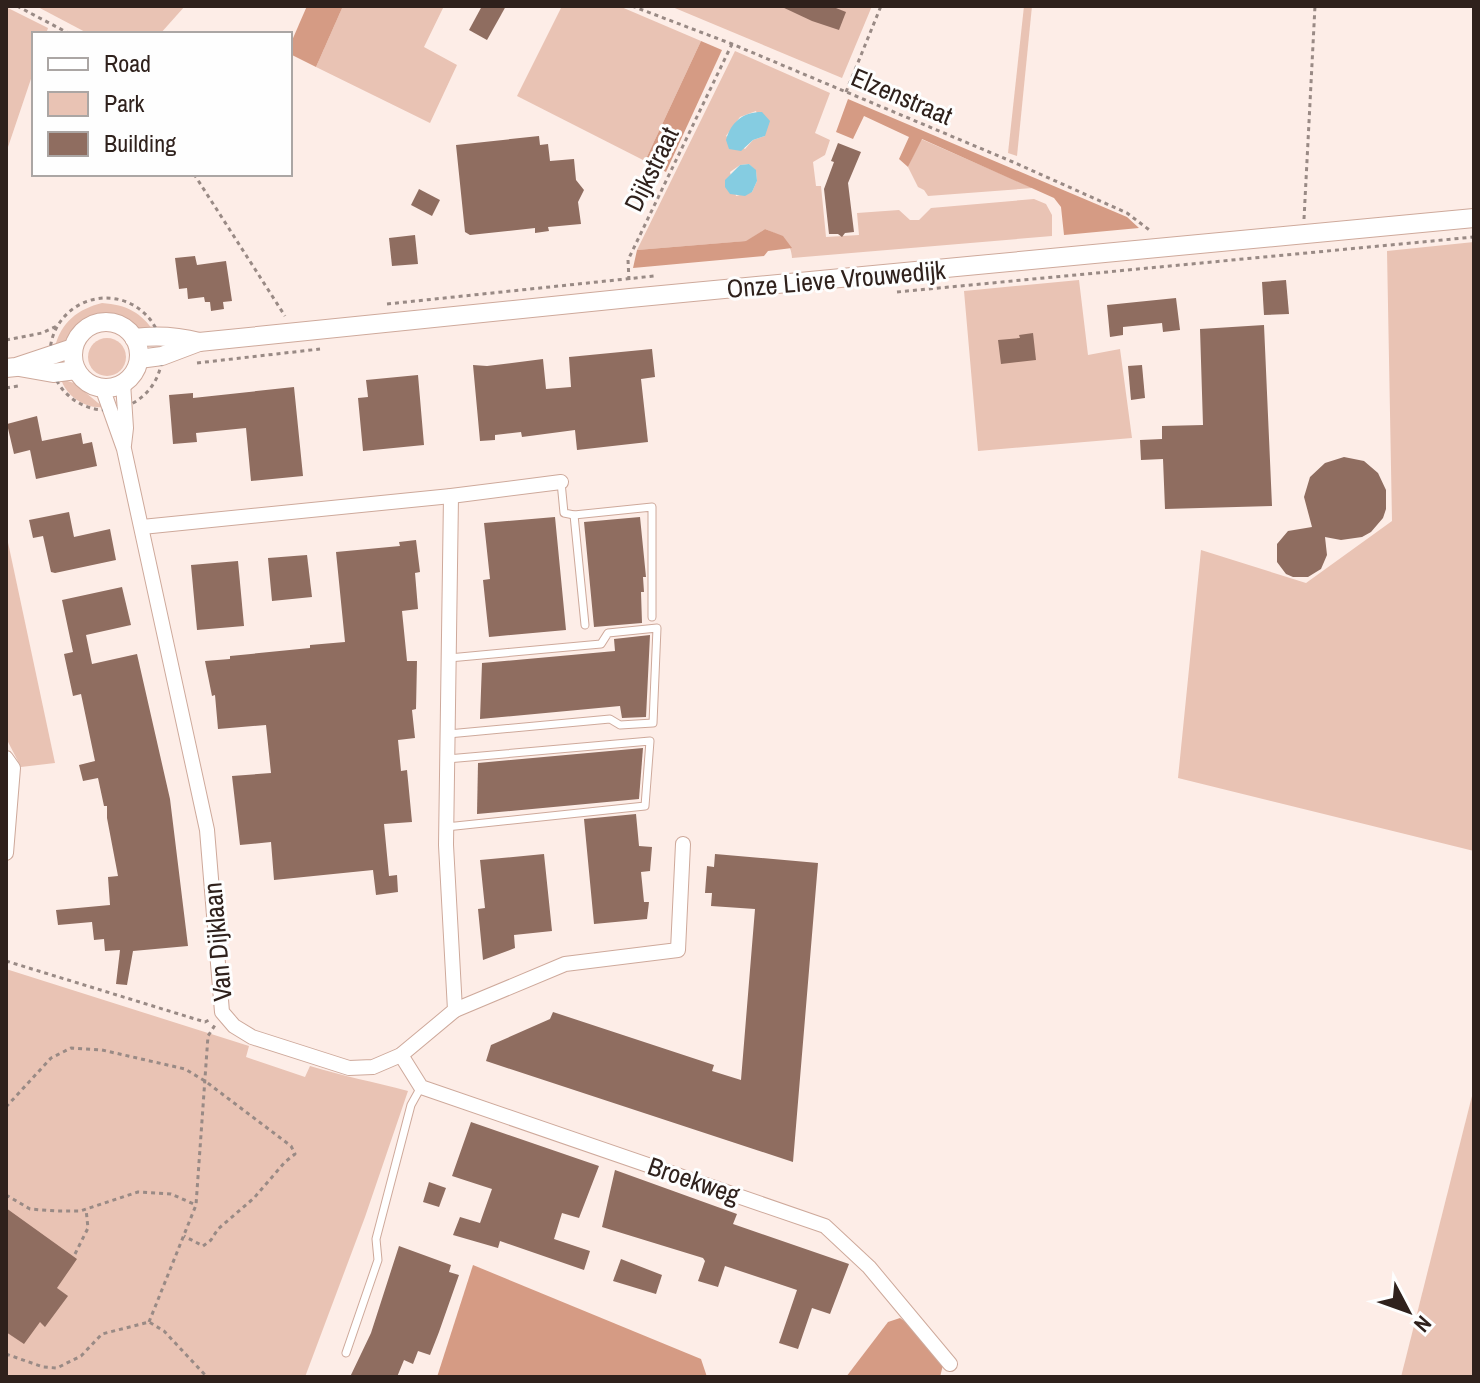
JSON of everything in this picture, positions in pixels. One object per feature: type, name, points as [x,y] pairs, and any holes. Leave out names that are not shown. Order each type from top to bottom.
[{"type":"main road","name":"Onze Lieve Vrouwedijk","points":[[139,359],[162,356],[199,342],[1474,218]]},
{"type":"main road","points":[[11,367],[51,364],[76,370],[92,385],[102,387],[123,383],[130,377],[139,359],[134,338],[117,324],[95,323],[85,329],[73,348],[51,364]]},
{"type":"main road","name":"Onze Lieve Vrouwedijk","points":[[134,338],[159,335],[199,342]]},
{"type":"main road","points":[[73,348],[76,370]]},
{"type":"street","name":"Van Dijklaan","points":[[123,383],[117,409],[207,830],[222,1012],[234,1026],[252,1037],[349,1068],[373,1067],[401,1055],[455,1010],[565,964],[678,950],[683,844]]},
{"type":"street","name":"Van Dijklaan","points":[[102,387],[117,409]]},
{"type":"street","points":[[142,527],[561,482]]},
{"type":"street","points":[[451,496],[446,827],[455,1010]]},
{"type":"street","points":[[6,758],[13,768],[6,853]]},
{"type":"street","points":[[401,1055],[421,1087]]},
{"type":"street","name":"Broekweg","points":[[421,1087],[825,1226],[869,1267],[950,1364]]},
{"type":"lane","points":[[561,482],[564,513],[574,515],[652,507],[652,617]]},
{"type":"lane","points":[[574,515],[585,625]]},
{"type":"lane","points":[[448,734],[610,719],[620,725],[653,723],[657,628],[608,633],[601,644],[449,658]]},
{"type":"lane","points":[[446,827],[645,806],[650,741],[447,759]]},
{"type":"lane","points":[[346,1353],[378,1260],[376,1239],[411,1105],[421,1087]]},
{"type":"path","points":[[17,6],[66,32]]},
{"type":"path","name":"Elzenstraat","points":[[632,6],[732,44],[1127,213],[1152,232]]},
{"type":"path","points":[[846,92],[881,6]]},
{"type":"path","points":[[1303,234],[1315,6]]},
{"type":"path","name":"Dijkstraat","points":[[630,298],[628,260],[732,44]]},
{"type":"path","points":[[195,176],[285,316]]},
{"type":"path","name":"Onze Lieve Vrouwedijk","points":[[892,292],[1474,237]]},
{"type":"path","points":[[110,298],[123,300],[145,313],[159,335],[162,356],[157,379],[141,398],[117,409],[86,407],[75,402],[58,385],[51,364],[50,343],[64,316],[85,302],[110,298]]},
{"type":"path","points":[[6,340],[42,333],[57,326]]},
{"type":"path","points":[[222,360],[332,348]]},
{"type":"path","points":[[6,961],[205,1022],[222,1012]]},
{"type":"path","points":[[149,1322],[196,1205],[208,1036],[222,1012]]},
{"type":"path","points":[[6,1107],[51,1058],[71,1048],[102,1050],[185,1069],[291,1146],[295,1154],[254,1198],[218,1229],[211,1240],[203,1246],[184,1236]]},
{"type":"path","points":[[6,1195],[30,1209],[80,1211],[138,1192],[171,1194],[196,1205]]},
{"type":"path","points":[[75,1254],[88,1228],[86,1209]]},
{"type":"path","points":[[6,1354],[43,1367],[57,1368],[81,1356],[102,1334],[149,1322],[164,1331],[207,1377]]},
{"type":"green space","points":[[36,6],[185,6],[162,32],[85,32]]},
{"type":"green space","points":[[343,6],[444,6],[424,47],[457,65],[430,123],[316,67]]},
{"type":"green space","points":[[562,6],[619,6],[701,41],[645,161],[517,96]]},
{"type":"green space","points":[[670,6],[872,6],[842,78]]},
{"type":"green space","points":[[1024,6],[1032,6],[1017,156],[1008,153]]},
{"type":"green space","points":[[6,7],[48,28],[47,32],[32,32],[32,76],[7,150]]},
{"type":"green space","points":[[735,51],[830,93],[815,133],[830,140],[825,155],[813,162],[816,186],[821,186],[826,237],[859,235],[857,213],[899,210],[910,220],[919,220],[931,208],[1034,199],[1046,204],[1052,215],[1052,236],[792,258],[784,239],[765,229],[747,241],[637,250]],"holes":[[[756,111],[765,136],[753,140],[745,149],[726,136],[740,117]],[[749,164],[756,171],[757,181],[752,192],[736,196],[730,172],[740,165]]]},
{"type":"green space","points":[[921,139],[1033,188],[928,196],[918,187],[908,167]]},
{"type":"green space","points":[[1474,242],[1474,851],[1178,778],[1201,550],[1306,583],[1392,521],[1387,251]]},
{"type":"green space","points":[[1079,280],[1088,355],[1120,349],[1132,438],[978,451],[964,291]]},
{"type":"green space","points":[[102,303],[133,311],[155,333],[146,334],[119,317],[103,315],[85,322],[55,347],[62,330],[72,318]]},
{"type":"green space","points":[[107,338],[120,344],[126,357],[120,370],[107,376],[94,370],[88,357],[94,344]]},
{"type":"green space","points":[[61,379],[74,383],[103,407],[90,406],[77,400],[67,391]]},
{"type":"green space","points":[[6,533],[55,763],[21,767],[6,738]]},
{"type":"green space","points":[[6,969],[249,1046],[246,1057],[305,1077],[310,1066],[408,1091],[305,1377],[15,1377],[6,1374]]},
{"type":"green space","points":[[1474,1088],[1474,1377],[1401,1377]]},
{"type":"shaded area","points":[[307,6],[343,6],[316,67],[292,55],[292,40]]},
{"type":"shaded area","points":[[701,41],[722,50],[666,172],[645,161]]},
{"type":"shaded area","points":[[848,99],[1127,217],[1139,228],[1064,235],[1061,207],[1054,198],[922,139],[908,167],[899,159],[909,137],[864,116],[853,139],[836,132]]},
{"type":"shaded area","points":[[765,229],[783,236],[792,248],[768,251],[764,256],[633,268],[637,250],[746,241]]},
{"type":"shaded area","points":[[473,1265],[701,1359],[707,1377],[437,1377]]},
{"type":"shaded area","points":[[900,1318],[914,1328],[943,1365],[940,1377],[846,1377],[888,1322]]},
{"type":"water","points":[[762,112],[770,121],[765,136],[753,140],[741,151],[729,149],[726,140],[735,123],[744,116]]},
{"type":"water","points":[[749,164],[756,170],[757,181],[752,192],[745,196],[730,194],[725,180],[740,165]]},
{"type":"building","points":[[482,6],[506,6],[487,40],[469,30]]},
{"type":"building","points":[[780,6],[831,6],[846,12],[839,30]]},
{"type":"building","points":[[539,136],[540,145],[548,144],[550,161],[574,159],[576,180],[584,190],[578,202],[581,224],[548,227],[549,231],[535,233],[535,228],[470,235],[465,232],[456,145]]},
{"type":"building","points":[[838,143],[861,152],[848,183],[854,232],[845,233],[842,237],[829,234],[824,189]]},
{"type":"building","points":[[419,189],[440,200],[432,216],[411,205]]},
{"type":"building","points":[[415,235],[418,264],[392,266],[389,238]]},
{"type":"building","points":[[195,256],[197,265],[226,261],[232,301],[223,302],[224,309],[211,311],[210,302],[205,302],[204,297],[188,299],[187,288],[179,289],[175,258]]},
{"type":"building","points":[[1286,280],[1289,314],[1264,315],[1262,282]]},
{"type":"building","points":[[1176,298],[1180,330],[1163,332],[1162,323],[1123,327],[1123,335],[1110,337],[1107,305]]},
{"type":"building","points":[[1264,325],[1272,506],[1165,509],[1163,459],[1141,460],[1140,440],[1162,439],[1162,426],[1203,425],[1200,329]]},
{"type":"building","points":[[1033,333],[1036,360],[1001,364],[998,340]]},
{"type":"building","points":[[652,349],[655,377],[641,379],[648,442],[577,450],[575,430],[522,437],[521,432],[495,435],[495,440],[480,441],[473,365],[543,359],[546,389],[571,387],[569,357]]},
{"type":"building","points":[[1142,365],[1145,398],[1131,400],[1128,366]]},
{"type":"building","points":[[418,375],[424,445],[363,451],[358,398],[368,397],[366,380]]},
{"type":"building","points":[[294,387],[303,476],[251,481],[246,428],[196,433],[197,442],[173,444],[169,395],[193,393],[193,398]]},
{"type":"building","points":[[37,416],[42,441],[81,433],[83,444],[92,442],[97,466],[36,479],[30,450],[14,454],[7,424]]},
{"type":"building","points":[[1344,457],[1364,461],[1378,473],[1386,490],[1383,518],[1362,537],[1341,540],[1325,537],[1327,555],[1321,569],[1308,577],[1286,574],[1277,562],[1277,544],[1288,531],[1312,527],[1304,497],[1310,477],[1325,463]]},
{"type":"building","points":[[69,512],[74,537],[110,529],[116,560],[51,572],[43,536],[33,538],[29,520]]},
{"type":"building","points":[[555,517],[566,630],[489,637],[483,580],[490,579],[484,523]]},
{"type":"building","points":[[640,517],[646,577],[643,577],[644,592],[641,592],[642,623],[594,627],[584,522]]},
{"type":"building","points":[[416,540],[420,572],[415,573],[418,609],[402,611],[407,661],[417,661],[416,709],[412,710],[415,738],[398,740],[401,771],[407,770],[412,822],[384,824],[389,876],[397,875],[398,892],[376,895],[373,870],[274,880],[271,842],[240,845],[232,776],[271,773],[266,725],[218,729],[215,695],[212,696],[205,661],[345,642],[336,552],[400,546],[399,542]]},
{"type":"building","points":[[307,555],[312,597],[272,601],[268,558]]},
{"type":"building","points":[[238,561],[244,626],[197,630],[191,565]]},
{"type":"building","points":[[122,587],[131,625],[86,635],[92,664],[137,654],[170,799],[188,946],[133,951],[127,985],[116,984],[120,950],[105,951],[104,939],[94,940],[92,922],[58,925],[56,910],[110,905],[108,877],[118,876],[107,806],[104,806],[98,778],[83,781],[79,765],[95,761],[81,694],[73,696],[64,654],[73,652],[62,600]]},
{"type":"building","points":[[650,635],[646,717],[622,718],[620,706],[480,719],[482,663],[615,651],[614,639]]},
{"type":"building","points":[[643,748],[639,799],[477,814],[478,763]]},
{"type":"building","points":[[636,814],[639,846],[652,847],[650,871],[641,872],[644,902],[649,902],[647,919],[594,924],[584,819]]},
{"type":"building","points":[[544,854],[552,931],[514,935],[515,948],[483,960],[478,909],[485,908],[480,860]]},
{"type":"building","points":[[715,854],[818,863],[793,1162],[486,1061],[491,1045],[550,1019],[553,1012],[714,1065],[712,1071],[741,1080],[755,909],[711,906],[712,893],[705,893],[707,866],[714,867]]},
{"type":"building","points":[[471,1122],[599,1166],[579,1218],[562,1213],[554,1239],[590,1251],[584,1270],[500,1241],[498,1248],[453,1235],[460,1217],[480,1223],[492,1189],[452,1176]]},
{"type":"building","points":[[615,1170],[737,1214],[733,1224],[849,1264],[830,1314],[812,1308],[798,1349],[779,1343],[797,1290],[725,1266],[718,1287],[698,1281],[705,1261],[703,1258],[602,1227]]},
{"type":"building","points":[[429,1182],[446,1188],[439,1207],[423,1202]]},
{"type":"building","points":[[6,1208],[77,1259],[57,1288],[68,1296],[45,1327],[40,1322],[24,1344],[6,1332]]},
{"type":"building","points":[[399,1246],[451,1265],[449,1272],[459,1275],[439,1332],[430,1355],[418,1351],[413,1364],[404,1360],[397,1377],[350,1377],[371,1333]]},
{"type":"building","points":[[621,1259],[662,1275],[656,1294],[613,1281]]}]
